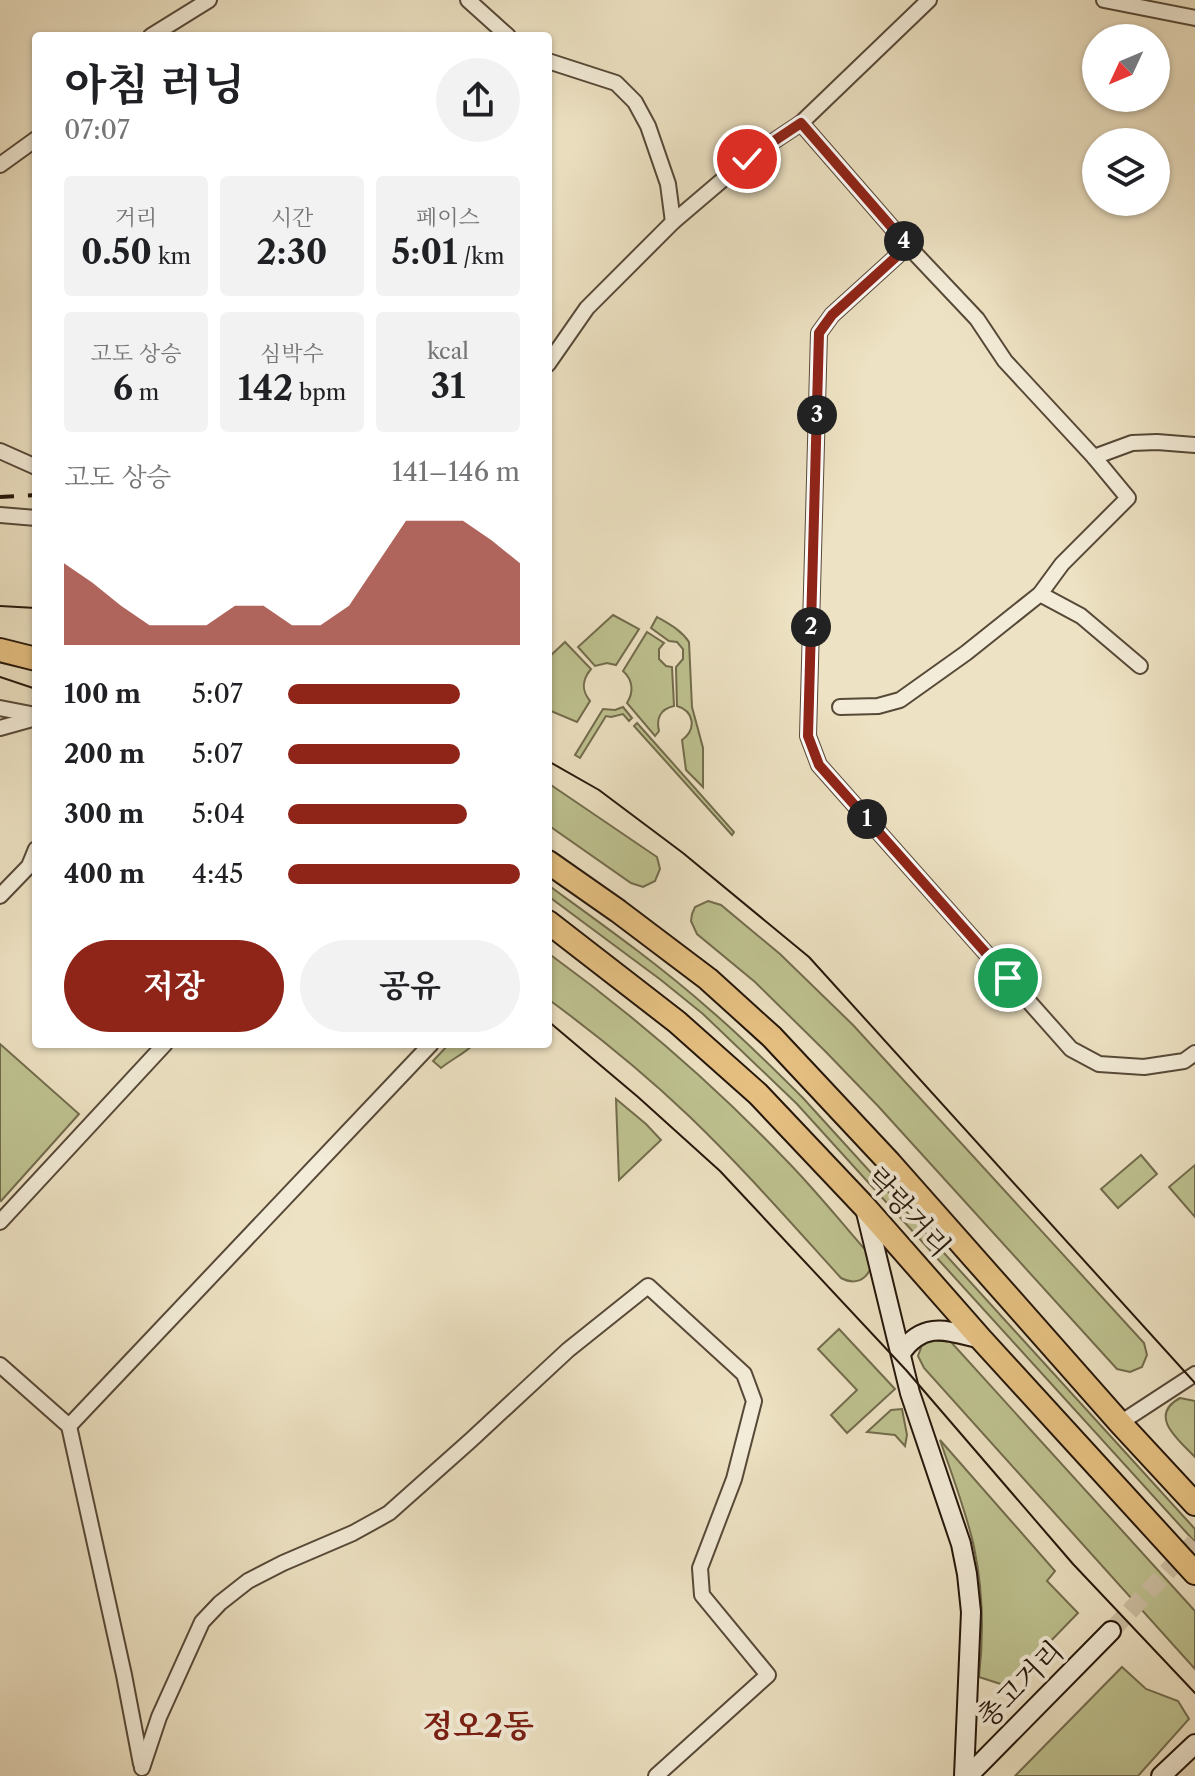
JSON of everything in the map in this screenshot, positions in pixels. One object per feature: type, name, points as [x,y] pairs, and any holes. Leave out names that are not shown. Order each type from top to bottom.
[{"type":"main road","points":[[0,650],[32,658]]},
{"type":"main road","name":"락랑거리","points":[[552,865],[708,979],[772,1037],[890,1163],[1195,1504]]},
{"type":"main road","name":"락랑거리","points":[[552,925],[677,1022],[758,1094],[864,1206],[1195,1573]]},
{"type":"main road","points":[[864,1206],[910,1393],[961,1544],[967,1574],[971,1612],[966,1776]]},
{"type":"main road","points":[[901,1353],[909,1342],[925,1332],[945,1330],[981,1339]]},
{"type":"main road","name":"총고거리","points":[[966,1776],[1111,1631]]},
{"type":"main road","points":[[1161,1776],[1195,1744]]},
{"type":"street","points":[[157,32],[209,0]]},
{"type":"street","points":[[468,0],[504,32]]},
{"type":"street","points":[[552,358],[587,308],[673,222],[747,159],[801,123],[929,0]]},
{"type":"street","points":[[1104,0],[1195,18]]},
{"type":"street","points":[[552,62],[616,83],[635,102],[648,126],[668,184],[673,222]]},
{"type":"street","points":[[801,123],[908,246],[977,319],[1005,361],[1128,498],[1062,564],[1040,594],[966,653],[900,700],[878,706],[840,707]]},
{"type":"street","points":[[0,165],[32,142]]},
{"type":"street","points":[[908,246],[832,315],[819,333],[808,736],[819,765],[1071,1049],[1099,1064],[1144,1067],[1184,1061],[1195,1053]]},
{"type":"street","points":[[1094,457],[1132,443],[1195,445]]},
{"type":"street","points":[[0,451],[32,465]]},
{"type":"street","points":[[0,515],[32,518]]},
{"type":"street","points":[[1040,594],[1081,616],[1140,666]]},
{"type":"street","points":[[0,708],[32,715]]},
{"type":"street","points":[[0,728],[32,717]]},
{"type":"street","points":[[0,896],[29,866],[32,859]]},
{"type":"street","points":[[0,1222],[161,1048]]},
{"type":"street","points":[[69,1426],[427,1048]]},
{"type":"street","points":[[141,1772],[159,1717],[202,1622],[220,1603],[248,1581],[389,1513],[568,1350],[648,1286],[744,1374],[754,1401],[734,1479],[700,1568],[702,1595],[768,1675],[656,1776]]},
{"type":"street","points":[[0,1365],[69,1426],[124,1675],[141,1772]]},
{"type":"street","points":[[1120,1423],[1195,1374]]},
{"type":"green space","points":[[613,615],[639,629],[616,665],[607,663],[595,666],[578,647]]},
{"type":"green space","points":[[657,617],[679,631],[689,642],[692,707],[703,748],[703,787],[686,770],[682,740],[690,731],[692,721],[683,708],[677,706],[676,667],[683,659],[683,649],[677,642],[669,641],[651,628]]},
{"type":"green space","points":[[647,632],[664,643],[659,649],[659,659],[672,667],[674,706],[660,715],[659,731],[655,736],[627,703],[631,686],[623,671]]},
{"type":"green space","points":[[565,642],[591,669],[584,685],[590,701],[577,722],[552,711],[552,654]]},
{"type":"green space","points":[[623,707],[632,718],[629,721],[623,714],[606,716],[580,758],[575,755],[603,709]]},
{"type":"green space","points":[[637,723],[734,832],[732,835],[634,726]]},
{"type":"green space","points":[[552,786],[657,857],[660,869],[655,881],[643,887],[631,883],[552,828]]},
{"type":"green space","points":[[552,888],[690,992],[803,1098],[1195,1529],[1195,1542],[797,1104],[703,1014],[552,899]]},
{"type":"green space","points":[[708,901],[721,905],[780,954],[853,1025],[1144,1343],[1147,1355],[1142,1367],[1130,1372],[1117,1369],[826,1052],[755,982],[697,934],[691,921],[692,914],[695,907]]},
{"type":"green space","points":[[552,956],[670,1050],[756,1129],[868,1253],[871,1267],[866,1276],[855,1281],[841,1278],[690,1117],[552,1002]]},
{"type":"green space","points":[[0,1044],[79,1114],[1,1201],[0,1200]]},
{"type":"green space","points":[[445,1048],[469,1048],[441,1068],[433,1061]]},
{"type":"green space","points":[[616,1099],[661,1140],[619,1180]]},
{"type":"green space","points":[[1141,1155],[1157,1174],[1118,1208],[1101,1189]]},
{"type":"green space","points":[[1195,1165],[1195,1217],[1169,1187]]},
{"type":"green space","points":[[839,1329],[895,1389],[847,1433],[831,1415],[857,1390],[818,1349]]},
{"type":"green space","points":[[944,1337],[1195,1611],[1195,1669],[924,1368],[918,1356],[923,1342]]},
{"type":"green space","points":[[1180,1398],[1195,1401],[1195,1457],[1175,1436],[1166,1420],[1166,1412]]},
{"type":"green space","points":[[902,1409],[907,1435],[905,1446],[895,1435],[867,1432],[891,1410]]},
{"type":"green space","points":[[940,1440],[1055,1571],[1047,1581],[1078,1613],[1007,1686],[979,1677],[982,1612],[977,1563],[967,1520]]},
{"type":"green space","points":[[1122,1667],[1146,1689],[1178,1701],[1189,1719],[1138,1776],[1015,1776]]},
{"type":"tunnel","points":[[1111,1631],[1195,1542]]},
{"type":"tram line","points":[[0,606],[32,608]]},
{"type":"tram line","points":[[0,677],[32,688]]},
{"type":"tram line","points":[[552,763],[599,790],[683,853],[809,957],[1195,1383]]},
{"type":"tram line","points":[[552,1024],[720,1171],[906,1370],[1073,1564],[1195,1693]]},
{"type":"railway","points":[[0,497],[32,495]]},
{"type":"district","name":"정오2동","points":[[478,1725]]},
{"type":"route","points":[[747,159],[801,123],[908,246],[832,315],[819,333],[808,736],[819,765],[1008,978]]}]
